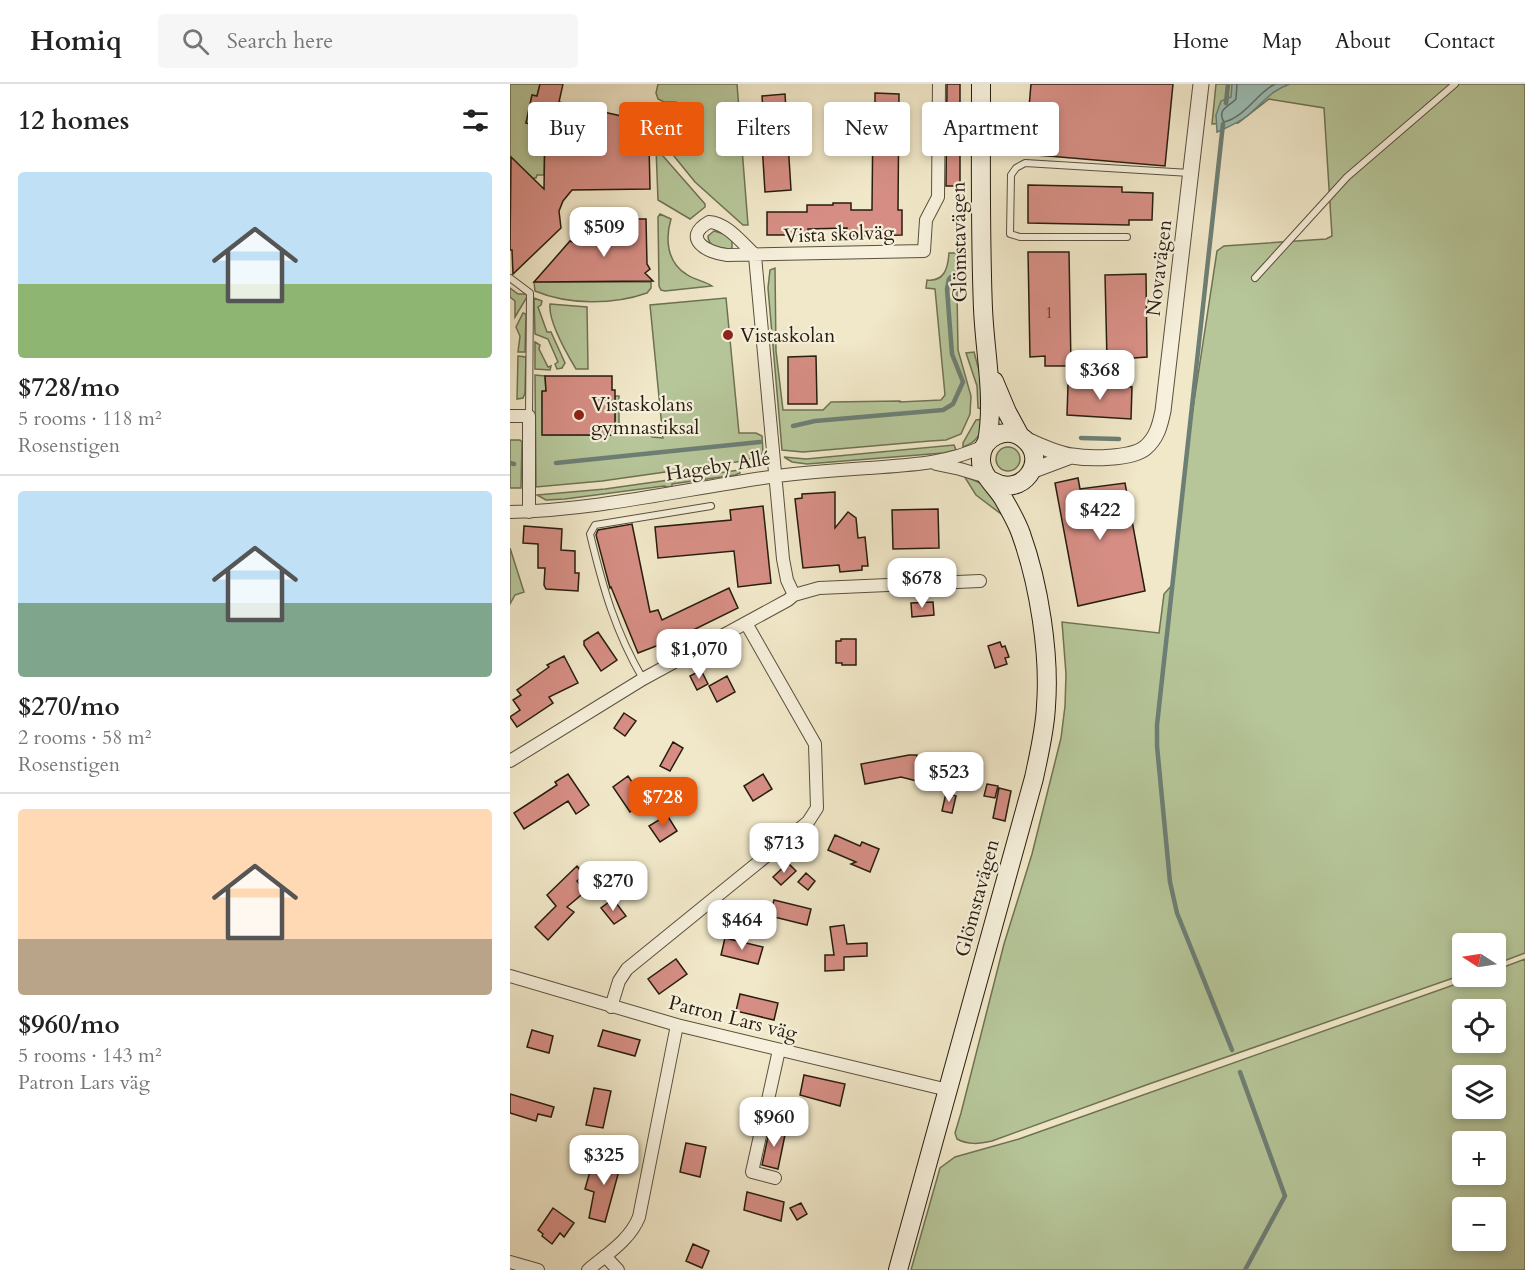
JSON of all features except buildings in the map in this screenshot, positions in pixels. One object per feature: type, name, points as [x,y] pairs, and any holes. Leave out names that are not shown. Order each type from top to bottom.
[{"type":"main road","name":"Glömstavägen","points":[[981,84],[981,248],[990,414],[981,462],[1021,534]]},
{"type":"main road","name":"Glömstavägen","points":[[898,1270],[1034,778],[1044,726],[1047,690],[1045,650],[1035,588],[1021,534],[1019,504],[1034,454],[1007,412],[988,363]]},
{"type":"main road","points":[[986,444],[1000,434],[1010,433],[1022,437]]},
{"type":"main road","points":[[989,479],[1008,486],[1027,476]]},
{"type":"street","name":"Vista skolväg","points":[[794,595],[787,580],[783,559],[755,255],[924,251],[927,220],[938,197],[939,84]]},
{"type":"street","name":"Novavägen","points":[[1022,437],[1071,456],[1130,455],[1145,448],[1155,437],[1163,411],[1201,84]]},
{"type":"street","points":[[510,416],[529,416],[529,512]]},
{"type":"street","name":"Hageby Allé","points":[[510,512],[592,506],[823,471],[932,463],[971,452],[986,444]]},
{"type":"street","name":"Novavägen","points":[[1027,476],[1071,456]]},
{"type":"street","name":"Hageby Allé","points":[[932,463],[989,479]]},
{"type":"street","points":[[510,761],[643,679],[794,595],[819,588],[980,581]]},
{"type":"street","points":[[611,1007],[619,981],[627,969],[808,822],[815,813],[817,802],[815,744],[746,623]]},
{"type":"street","name":"Patron Lars väg","points":[[510,976],[677,1025],[948,1090]]},
{"type":"street","points":[[588,1270],[627,1237],[639,1217],[677,1025]]},
{"type":"street","points":[[775,1178],[752,1172],[780,1050]]},
{"type":"street","points":[[605,1256],[618,1270]]},
{"type":"street","points":[[510,1262],[538,1270]]},
{"type":"lane","points":[[1255,278],[1347,177],[1455,84]]},
{"type":"lane","points":[[1127,237],[1020,237],[1010,234],[1011,175],[1016,168],[1025,163],[1191,173]]},
{"type":"lane","points":[[510,278],[530,293],[529,416]]},
{"type":"lane","points":[[643,679],[629,655],[609,607],[591,530],[595,525],[711,506]]},
{"type":"green space","points":[[510,84],[540,84],[537,96],[532,96],[531,102],[528,102],[526,123],[528,124],[528,156],[544,156],[544,175],[529,178],[512,158],[512,189],[510,188]]},
{"type":"green space","points":[[658,84],[737,84],[738,102],[716,102],[716,156],[743,156],[748,225],[743,225],[695,182],[674,156],[704,156],[704,102],[664,102],[658,99],[656,93]]},
{"type":"green space","points":[[1216,84],[1525,84],[1525,953],[1506,960],[1506,933],[1452,933],[1452,978],[992,1141],[969,1143],[957,1139],[955,1133],[1004,944],[1032,854],[1061,738],[1066,674],[1062,622],[1159,633],[1164,594],[1173,584],[1188,441],[1217,251],[1224,246],[1326,239],[1332,236],[1324,108],[1269,99],[1238,123],[1212,124]]},
{"type":"green space","points":[[656,156],[663,156],[705,204],[705,207],[690,219],[658,200]]},
{"type":"green space","points":[[660,214],[671,219],[668,242],[671,257],[675,263],[689,276],[712,286],[661,290],[659,286],[658,217]]},
{"type":"green space","points":[[714,231],[724,234],[732,241],[732,248],[712,245],[708,236]]},
{"type":"green space","points":[[949,253],[961,253],[962,256],[957,291],[958,350],[971,396],[970,414],[961,434],[946,440],[803,452],[782,450],[768,288],[770,270],[775,268],[776,351],[783,410],[823,410],[831,402],[941,400],[945,395],[935,289],[926,288],[927,280],[938,279],[942,276],[948,263]]},
{"type":"green space","points":[[534,282],[651,282],[651,288],[647,293],[634,297],[591,302],[548,296],[535,291]]},
{"type":"green space","points":[[510,288],[518,294],[526,294],[527,297],[515,317],[515,301],[510,297]]},
{"type":"green space","points":[[534,298],[542,301],[538,307],[547,332],[551,332],[565,363],[562,368],[557,369],[555,364],[558,362],[548,339],[535,334]]},
{"type":"green space","points":[[726,298],[739,433],[756,433],[762,436],[763,452],[759,456],[743,461],[602,481],[536,487],[535,375],[545,376],[546,391],[542,392],[543,435],[615,435],[615,396],[619,396],[619,423],[632,430],[647,432],[652,437],[663,438],[650,305]]},
{"type":"green space","points":[[550,304],[587,307],[588,369],[576,369],[572,363],[555,328]]},
{"type":"green space","points":[[523,313],[526,314],[525,352],[518,352],[520,336],[516,327]]},
{"type":"green space","points":[[535,342],[540,345],[539,349],[548,367],[551,366],[550,370],[535,369]]},
{"type":"green space","points":[[974,352],[983,385],[984,410],[978,408],[977,386],[966,353]]},
{"type":"green space","points":[[518,356],[526,357],[525,393],[523,398],[517,399]]},
{"type":"green space","points":[[984,419],[978,436],[963,447],[976,420]]},
{"type":"green space","points":[[510,440],[522,442],[521,488],[510,488]]},
{"type":"green space","points":[[954,445],[956,450],[943,453],[807,464],[792,462],[784,457],[806,459]]},
{"type":"green space","points":[[1008,447],[1013,448],[1019,454],[1019,464],[1013,470],[1008,471],[1003,470],[997,464],[996,459],[997,454],[1003,448]]},
{"type":"green space","points":[[739,470],[740,473],[735,475],[672,484],[672,488],[664,486],[546,500],[537,495],[605,489]]},
{"type":"green space","points":[[964,476],[985,485],[1005,517],[976,495]]},
{"type":"green space","points":[[510,548],[524,592],[515,595],[510,604]]},
{"type":"green space","points":[[1525,959],[1525,1270],[911,1270],[940,1168],[955,1157],[1019,1139],[1452,986],[1506,987],[1506,966]]},
{"type":"water","points":[[1232,84],[1290,84],[1272,94],[1244,118],[1217,132],[1216,115],[1221,101],[1231,97]]},
{"type":"waterway","points":[[1226,103],[1228,84]]},
{"type":"waterway","points":[[1223,124],[1157,725],[1157,746],[1170,882],[1177,913],[1232,1050]]},
{"type":"waterway","points":[[793,426],[815,421],[943,410],[953,404],[963,382],[952,354],[947,289],[949,279],[955,273]]},
{"type":"waterway","points":[[1081,438],[1119,439]]},
{"type":"waterway","points":[[556,463],[760,442]]},
{"type":"waterway","points":[[510,463],[514,464]]},
{"type":"waterway","points":[[1240,1072],[1285,1196],[1245,1270]]},
{"type":"place","name":"Vistaskolan","points":[[728,335]]},
{"type":"place","name":"Vistaskolans gymnastiksal","points":[[579,415]]}]
